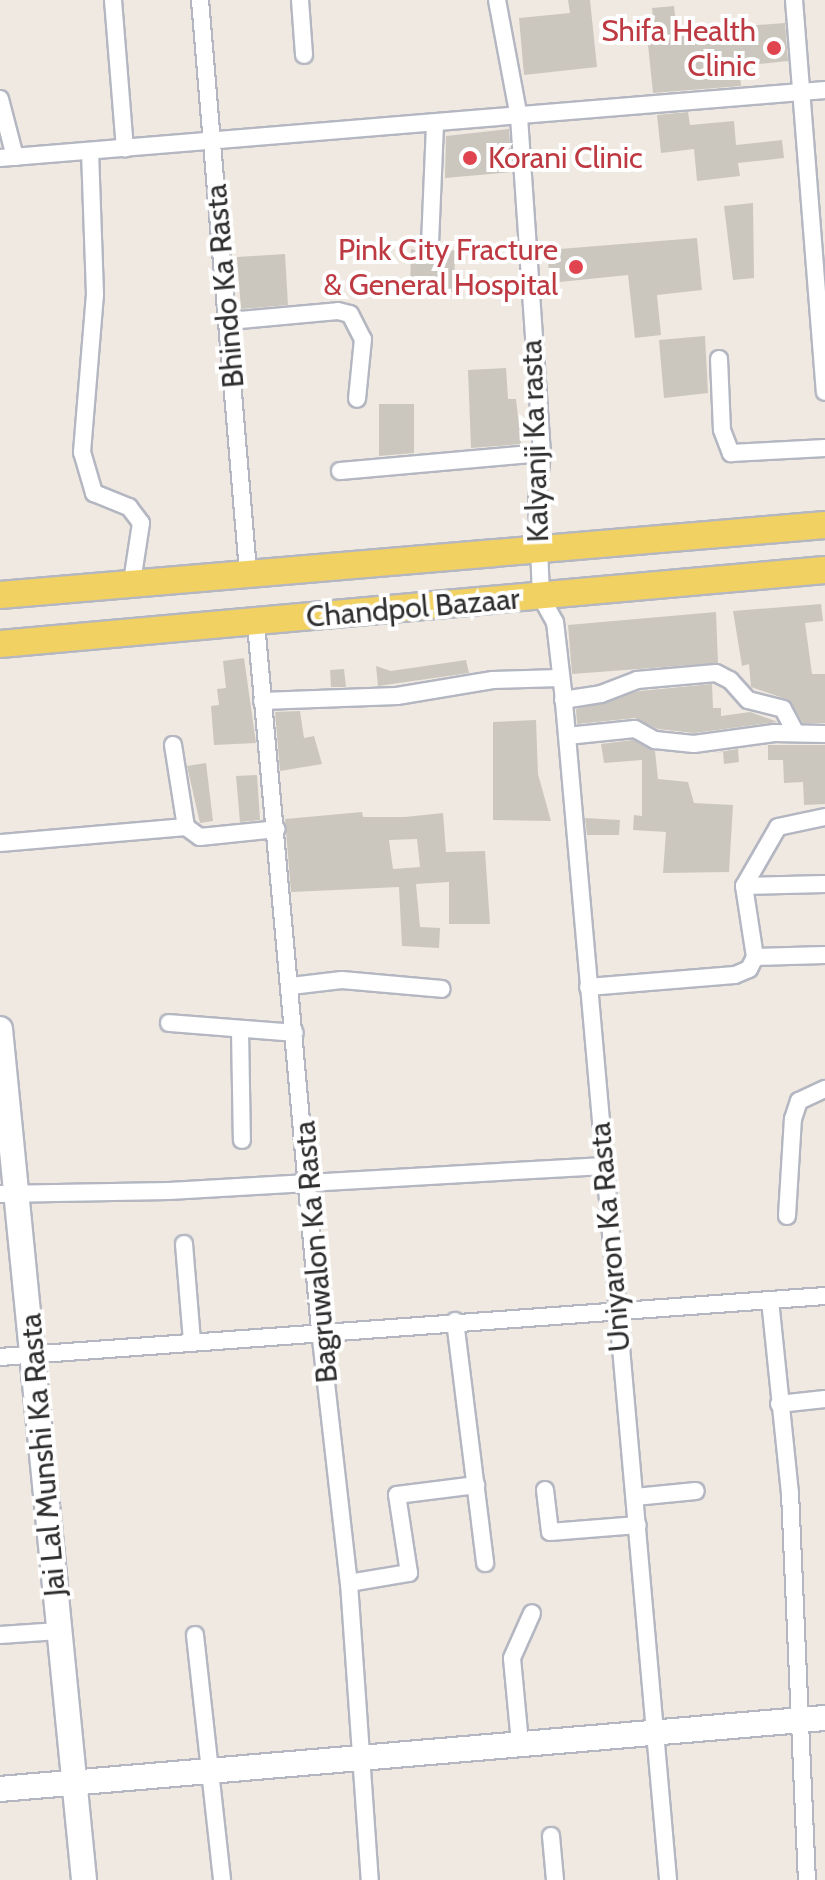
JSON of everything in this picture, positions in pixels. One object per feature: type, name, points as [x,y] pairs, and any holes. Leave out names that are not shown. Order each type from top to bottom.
[{"type":"main road","name":"Chandpol Bazaar","points":[[0,595],[825,525]]},
{"type":"main road","name":"Chandpol Bazaar","points":[[0,644],[256,624],[825,570]]},
{"type":"main road","name":"Jai Lal Munshi Ka Rasta","points":[[0,1029],[7,1194],[35,1355],[84,1880]]},
{"type":"main road","points":[[0,1789],[657,1729],[825,1718]]},
{"type":"street","points":[[113,0],[125,149]]},
{"type":"street","name":"Bhindo Ka Rasta","points":[[200,0],[248,572]]},
{"type":"street","points":[[300,0],[304,55]]},
{"type":"street","name":"Kalyanji Ka rasta","points":[[497,0],[519,117],[542,453],[538,549],[541,597]]},
{"type":"street","points":[[794,0],[825,392]]},
{"type":"street","points":[[0,99],[8,158],[825,90]]},
{"type":"street","points":[[430,244],[435,123]]},
{"type":"street","points":[[90,151],[95,294],[82,452],[94,493],[129,507],[141,523],[132,582]]},
{"type":"street","points":[[229,321],[338,311],[350,314],[363,339],[357,399]]},
{"type":"street","points":[[719,359],[722,430],[731,453],[825,448]]},
{"type":"street","points":[[340,471],[542,453]]},
{"type":"street","name":"Uniyaron Ka Rasta","points":[[541,597],[555,622],[567,736],[668,1880]]},
{"type":"street","name":"Bagruwalon Ka Rasta","points":[[256,624],[277,829],[320,1330],[349,1583],[370,1880]]},
{"type":"street","points":[[563,700],[601,694],[637,680],[716,673],[730,680],[748,700],[783,709],[796,733]]},
{"type":"street","points":[[262,701],[397,696],[493,680],[560,678]]},
{"type":"street","points":[[567,736],[635,729],[655,740],[694,744],[796,733],[825,734]]},
{"type":"street","points":[[173,745],[186,827]]},
{"type":"street","points":[[588,987],[735,975],[749,969],[755,957],[744,886],[778,827],[825,817]]},
{"type":"street","points":[[0,843],[186,827],[200,837],[277,829]]},
{"type":"street","points":[[744,886],[825,884]]},
{"type":"street","points":[[755,957],[825,955]]},
{"type":"street","points":[[291,986],[342,980],[442,989]]},
{"type":"street","points":[[169,1023],[295,1033]]},
{"type":"street","points":[[240,1030],[242,1140]]},
{"type":"street","points":[[787,1216],[793,1119],[799,1101],[825,1089]]},
{"type":"street","points":[[7,1194],[169,1191],[308,1180],[604,1166]]},
{"type":"street","points":[[184,1244],[192,1341]]},
{"type":"street","points":[[0,1357],[320,1330],[825,1296]]},
{"type":"street","points":[[770,1300],[790,1493],[797,1720],[807,1880]]},
{"type":"street","points":[[455,1321],[485,1563]]},
{"type":"street","points":[[779,1404],[825,1399]]},
{"type":"street","points":[[349,1583],[409,1573],[397,1495],[476,1485]]},
{"type":"street","points":[[545,1490],[550,1532],[638,1525]]},
{"type":"street","points":[[635,1497],[696,1491]]},
{"type":"street","points":[[520,1743],[512,1658],[532,1613]]},
{"type":"street","points":[[0,1635],[59,1631]]},
{"type":"street","points":[[195,1635],[222,1880]]},
{"type":"street","points":[[551,1836],[555,1880]]},
{"type":"building","points":[[568,0],[590,0],[597,67],[524,75],[519,18],[570,13]]},
{"type":"building","points":[[674,6],[677,31],[785,23],[788,61],[739,66],[741,86],[653,93],[647,35],[655,34],[652,8]]},
{"type":"building","points":[[688,112],[690,125],[734,121],[736,145],[782,140],[784,158],[738,163],[740,176],[697,181],[694,149],[661,153],[657,115]]},
{"type":"building","points":[[509,129],[512,172],[445,178],[446,136]]},
{"type":"building","points":[[753,203],[754,278],[733,280],[724,206]]},
{"type":"building","points":[[697,238],[702,290],[657,295],[661,335],[635,338],[628,275],[550,283],[547,250]]},
{"type":"building","points":[[411,249],[430,255],[455,250],[454,292],[410,291]]},
{"type":"building","points":[[285,254],[288,305],[241,309],[237,257]]},
{"type":"building","points":[[705,336],[708,393],[664,398],[659,340]]},
{"type":"building","points":[[506,368],[508,399],[516,399],[521,444],[471,448],[468,370]]},
{"type":"building","points":[[379,404],[414,404],[414,453],[379,456]]},
{"type":"building","points":[[821,604],[823,621],[805,623],[812,674],[825,674],[825,723],[803,723],[789,700],[751,687],[749,664],[742,666],[733,611]]},
{"type":"building","points":[[716,612],[718,663],[572,674],[568,625]]},
{"type":"building","points":[[244,658],[256,743],[214,745],[211,706],[219,705],[217,689],[226,688],[223,661]]},
{"type":"building","points":[[466,660],[469,673],[378,686],[376,666],[391,671]]},
{"type":"building","points":[[344,669],[346,687],[331,687],[330,670]]},
{"type":"building","points":[[712,684],[713,708],[721,708],[721,716],[750,712],[778,722],[694,733],[658,729],[635,718],[577,724],[576,709],[640,691]]},
{"type":"building","points":[[300,711],[304,738],[314,736],[322,764],[280,771],[275,712]]},
{"type":"building","points":[[536,720],[538,774],[551,821],[493,820],[493,722]]},
{"type":"building","points":[[633,740],[655,751],[658,779],[688,782],[694,803],[733,805],[729,872],[663,873],[666,832],[633,830],[634,815],[642,816],[642,760],[604,763],[601,744]]},
{"type":"building","points":[[768,745],[825,745],[825,804],[804,805],[803,782],[784,783],[783,760],[768,760]]},
{"type":"building","points":[[738,749],[739,762],[724,764],[723,752],[713,753]]},
{"type":"building","points":[[206,763],[213,821],[200,823],[187,766]]},
{"type":"building","points":[[257,775],[260,820],[240,822],[236,776]]},
{"type":"building","points":[[362,812],[363,817],[443,813],[446,852],[485,851],[490,924],[449,924],[449,882],[416,884],[420,927],[440,928],[439,948],[402,946],[399,887],[291,892],[285,819]],"holes":[[[417,839],[420,867],[393,869],[389,840]]]},
{"type":"building","points":[[585,818],[620,820],[619,835],[587,835]]},
{"type":"place","name":"Shifa Health Clinic","points":[[774,48]]},
{"type":"place","name":"Korani Clinic","points":[[470,158]]},
{"type":"place","name":"Pink City Fracture & General Hospital","points":[[576,267]]}]
